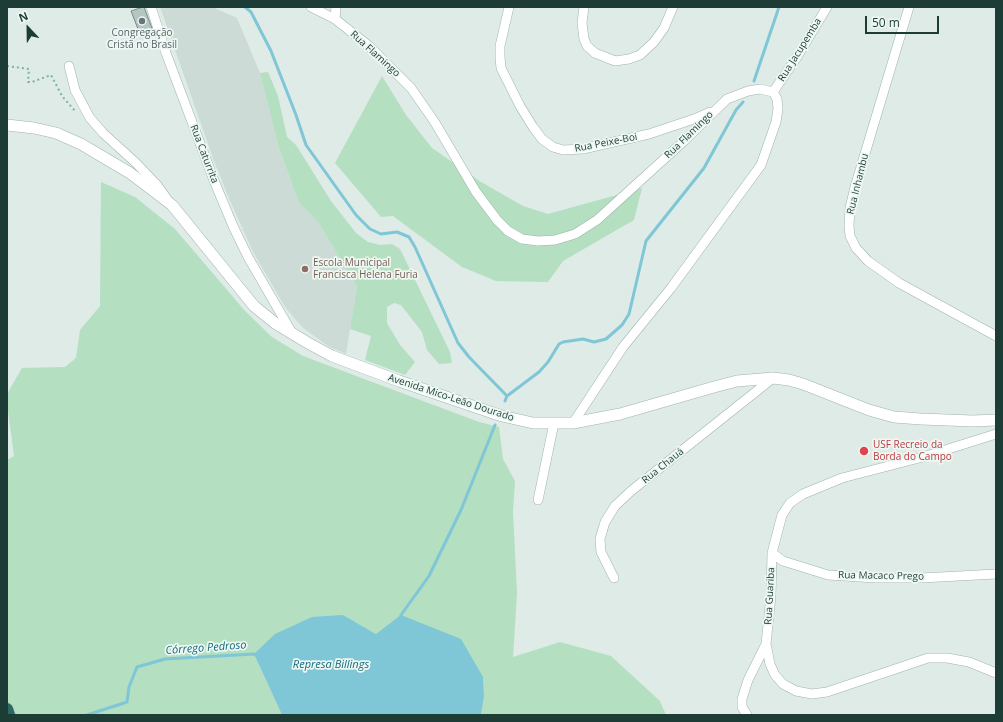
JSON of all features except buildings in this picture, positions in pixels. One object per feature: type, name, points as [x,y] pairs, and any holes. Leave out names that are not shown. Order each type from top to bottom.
[{"type":"highway","points":[[7,708],[9,715]]},
{"type":"street","name":"Rua Caturrita","points":[[151,7],[166,53],[215,183],[239,238],[292,334]]},
{"type":"street","name":"Rua Flamingo","points":[[311,7],[335,19],[369,46],[411,88],[434,121],[476,192],[497,220],[508,231],[522,239],[538,241],[555,240],[575,234],[597,220],[684,141],[727,99],[748,91],[760,89],[773,92]]},
{"type":"street","points":[[335,19],[336,7]]},
{"type":"street","name":"Rua Peixe-Boi","points":[[509,7],[500,46],[501,68],[520,106],[533,127],[542,139],[553,147],[563,150],[584,149],[630,139],[672,126],[716,109]]},
{"type":"street","points":[[584,7],[582,23],[584,38],[587,46],[595,53],[615,61],[629,59],[640,55],[654,42],[664,28],[673,7]]},
{"type":"street","name":"Rua Jacupemba","points":[[773,92],[797,57],[827,7]]},
{"type":"street","name":"Rua Inhambu","points":[[909,7],[855,187],[850,208],[850,236],[856,248],[868,261],[900,283],[996,336]]},
{"type":"street","points":[[69,66],[75,90],[90,118],[157,185],[172,205]]},
{"type":"street","points":[[573,423],[624,347],[671,288],[761,165],[776,122],[778,109],[777,99],[773,92]]},
{"type":"street","name":"Avenida Mico-Leão Dourado","points":[[7,125],[34,128],[56,134],[81,144],[102,155],[130,173],[172,205],[254,306],[264,316],[308,344],[332,356],[406,384],[513,419],[532,423],[573,423],[620,414],[737,381],[773,378],[803,384],[869,410],[894,416],[921,419],[996,420]]},
{"type":"street","points":[[264,316],[270,306],[271,296]]},
{"type":"street","name":"Rua Chauá","points":[[614,578],[601,552],[600,539],[605,522],[615,506],[637,486],[773,378]]},
{"type":"street","points":[[538,500],[554,423]]},
{"type":"street","name":"Rua Guariba","points":[[996,434],[923,457],[842,478],[803,494],[790,503],[782,515],[772,553],[771,596],[766,644],[770,664],[775,675],[783,684],[796,691],[812,694],[827,692],[928,658],[947,658],[969,662],[996,672]]},
{"type":"street","name":"Rua Macaco Prego","points":[[772,553],[783,561],[828,576],[921,578],[996,574]]},
{"type":"street","points":[[747,715],[742,707],[742,699],[748,680],[766,644]]},
{"type":"path","points":[[7,66],[29,69],[28,82],[51,75],[62,96],[78,114],[90,118]]},
{"type":"shaded area","points":[[160,7],[212,7],[237,18],[260,73],[278,145],[299,203],[318,222],[357,286],[346,354],[328,346],[302,327],[285,307],[253,252],[214,161]]},
{"type":"green space","points":[[268,72],[278,96],[287,137],[296,145],[331,201],[356,233],[368,242],[380,245],[392,244],[400,249],[450,352],[452,363],[439,364],[427,350],[422,332],[401,305],[394,303],[387,307],[387,323],[400,345],[415,362],[405,375],[365,360],[371,336],[350,329],[357,286],[318,222],[299,203],[278,145],[260,73]]},
{"type":"green space","points":[[382,76],[406,115],[432,148],[481,182],[523,206],[548,214],[642,188],[634,220],[563,261],[548,282],[496,281],[462,267],[393,216],[381,217],[335,163]]},
{"type":"green space","points":[[101,182],[135,197],[175,229],[245,311],[272,337],[303,356],[479,422],[499,427],[503,459],[515,481],[513,512],[517,593],[513,657],[560,642],[611,656],[660,701],[666,715],[481,715],[484,696],[483,677],[376,634],[343,615],[254,654],[282,715],[7,715],[7,460],[14,456],[7,394],[22,368],[65,367],[76,358],[80,330],[100,306]]},
{"type":"water","name":"Represa Billings","points":[[343,615],[376,634],[401,615],[461,639],[483,677],[484,696],[481,715],[282,715],[254,654],[275,634],[312,617]]},
{"type":"waterway","points":[[245,7],[251,12],[271,51],[306,145],[356,215],[370,229],[381,234],[397,232],[409,237],[415,247],[458,343],[469,357],[507,396]]},
{"type":"waterway","points":[[754,81],[779,7]]},
{"type":"waterway","points":[[505,401],[507,396],[539,372],[548,362],[559,344],[583,339],[594,342],[606,339],[622,325],[629,314],[646,241],[704,168],[736,110],[743,102]]},
{"type":"waterway","points":[[401,618],[401,615],[429,576],[461,510],[495,425]]},
{"type":"waterway","name":"Córrego Pedroso","points":[[87,715],[127,702],[129,687],[137,667],[165,659],[254,654],[257,656]]},
{"type":"place","name":"Congregação Cristã no Brasil","points":[[142,21]]},
{"type":"place","name":"Escola Municipal Francisca Helena Furia","points":[[305,269]]},
{"type":"place","name":"USF Recreio da Borda do Campo","points":[[864,451]]}]
